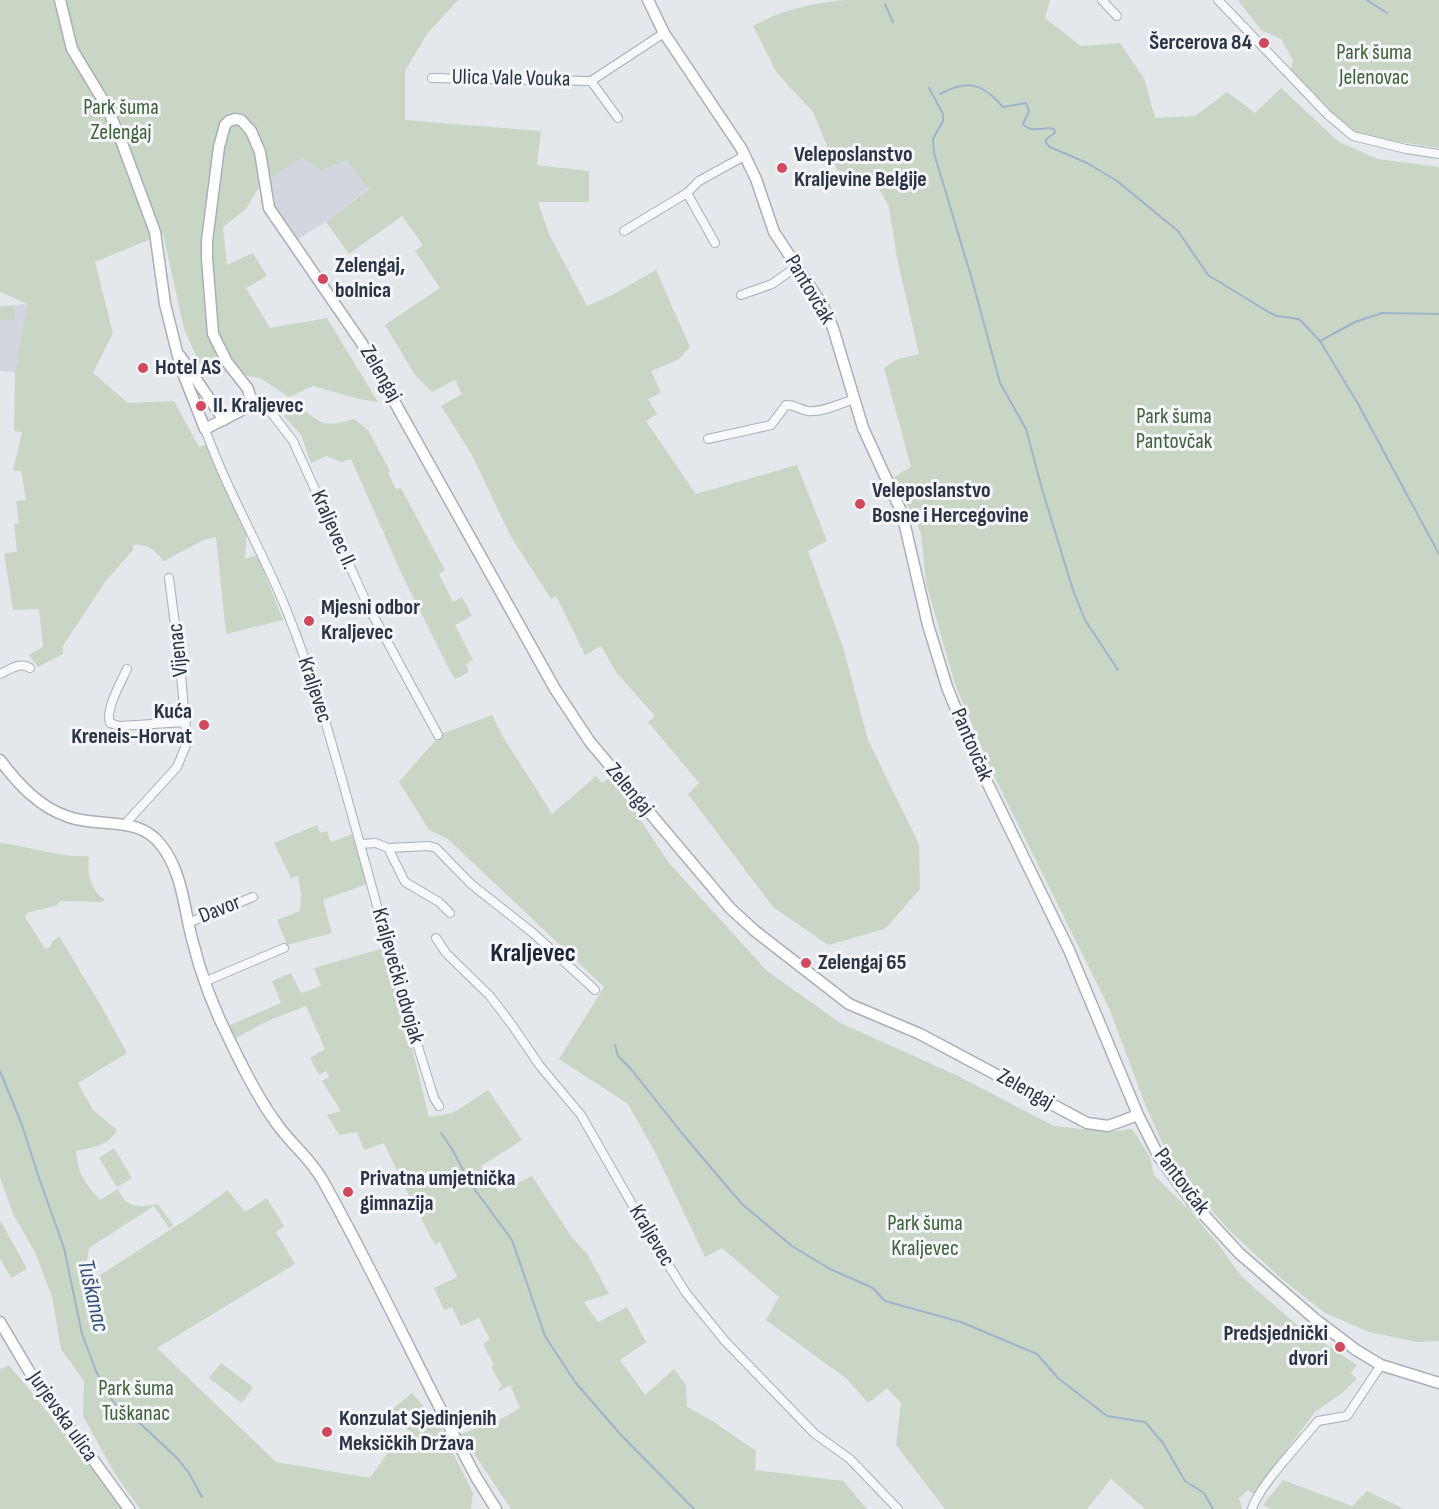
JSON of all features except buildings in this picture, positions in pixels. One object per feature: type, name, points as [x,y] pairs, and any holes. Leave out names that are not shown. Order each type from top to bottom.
[{"type":"street","points":[[60,0],[72,49],[107,107],[155,232],[165,304],[181,368],[205,429],[244,409],[249,405],[251,397]]},
{"type":"street","name":"Pantovčak","points":[[648,0],[664,33],[746,155],[774,232],[823,306],[833,328],[870,444],[902,513],[928,625],[947,687],[985,778],[1069,950],[1138,1115],[1170,1174],[1193,1203],[1239,1252],[1315,1319],[1356,1350],[1381,1365],[1439,1383]]},
{"type":"street","points":[[1102,0],[1117,16]]},
{"type":"street","points":[[1218,0],[1328,115],[1353,136],[1406,149],[1439,154]]},
{"type":"street","name":"Ulica Vale Vouka","points":[[432,78],[591,81],[664,33]]},
{"type":"street","name":"Ulica Vale Vouka","points":[[591,81],[618,118]]},
{"type":"street","name":"Zelengaj","points":[[251,397],[248,389],[227,362],[213,334],[207,258],[207,241],[219,147],[225,125],[235,119],[241,120],[251,130],[260,152],[269,208],[361,342],[555,689],[590,742],[730,908],[755,931],[849,1004],[920,1034],[1087,1123],[1108,1125],[1138,1115]]},
{"type":"street","points":[[624,231],[687,193],[699,181],[746,155]]},
{"type":"street","points":[[687,193],[715,243]]},
{"type":"street","points":[[741,295],[772,284],[796,267]]},
{"type":"street","points":[[177,352],[224,420]]},
{"type":"street","name":"Kraljevec II.","points":[[251,397],[261,402],[270,411],[293,441],[368,606],[438,735]]},
{"type":"street","points":[[708,439],[763,429],[771,425],[786,405],[792,404],[804,411],[813,412],[855,399]]},
{"type":"street","name":"Kraljevec","points":[[205,429],[275,584],[308,666],[360,844]]},
{"type":"street","name":"Vijenac","points":[[126,824],[177,767],[187,743],[169,578]]},
{"type":"street","points":[[0,674],[21,665],[30,668]]},
{"type":"street","points":[[127,669],[110,708],[108,716],[110,723],[119,726],[186,722]]},
{"type":"street","points":[[0,760],[15,780],[35,798],[63,815],[99,824],[126,824],[137,827],[156,838],[168,854],[176,875],[204,982],[232,1046],[266,1108],[286,1137],[322,1179],[493,1508]]},
{"type":"street","points":[[360,844],[376,843],[388,848],[429,846],[436,848],[471,884],[533,933],[595,990]]},
{"type":"street","name":"Kraljevečki odvojak","points":[[360,844],[400,989],[434,1098],[439,1106]]},
{"type":"street","points":[[388,848],[405,882],[439,902],[450,913]]},
{"type":"street","name":"Davor","points":[[188,923],[253,897]]},
{"type":"street","name":"Kraljevec","points":[[436,938],[446,953],[490,996],[540,1066],[581,1115],[649,1234],[680,1283],[725,1341],[815,1434],[865,1473],[898,1509]]},
{"type":"street","points":[[204,982],[284,948]]},
{"type":"street","name":"Jurjevska ulica","points":[[0,1322],[32,1376],[129,1509]]},
{"type":"street","points":[[1252,1509],[1254,1502],[1271,1479],[1318,1421],[1347,1416],[1381,1365]]},
{"type":"shaded area","points":[[301,158],[322,169],[346,159],[369,188],[326,222],[296,240],[273,202],[269,179]]},
{"type":"shaded area","points":[[27,304],[15,372],[0,371],[0,306]]},
{"type":"green space","name":"Park šuma Zelengaj","points":[[0,0],[458,0],[427,34],[405,71],[405,120],[541,131],[537,165],[589,171],[589,202],[538,202],[549,234],[587,306],[612,295],[656,270],[690,347],[678,360],[651,371],[661,393],[648,399],[657,414],[646,421],[696,494],[797,465],[827,541],[808,551],[843,647],[868,740],[919,844],[920,889],[885,929],[828,945],[773,907],[688,794],[699,783],[648,722],[655,716],[616,672],[601,646],[585,655],[556,596],[551,599],[510,535],[472,455],[441,406],[462,394],[455,380],[432,392],[415,375],[385,325],[440,288],[415,251],[423,245],[402,216],[349,254],[326,222],[369,189],[346,160],[322,170],[301,158],[260,185],[246,209],[223,227],[227,265],[253,253],[267,276],[246,288],[270,328],[327,318],[378,402],[313,386],[289,397],[260,378],[225,372],[216,363],[202,369],[184,329],[163,234],[95,262],[113,333],[93,373],[128,403],[174,401],[199,447],[207,444],[247,530],[245,559],[257,555],[283,620],[226,634],[216,537],[206,539],[164,561],[147,547],[133,545],[133,550],[105,582],[63,646],[63,654],[38,667],[29,655],[43,647],[39,609],[13,610],[4,553],[17,552],[14,524],[19,523],[16,501],[26,500],[21,471],[13,471],[22,432],[14,431],[15,372],[27,304],[0,292]]},
{"type":"green space","name":"Park šuma Pantovčak","points":[[845,0],[1050,0],[1045,18],[1081,46],[1120,43],[1144,78],[1155,118],[1195,116],[1227,92],[1255,113],[1281,88],[1339,142],[1378,159],[1439,167],[1439,1341],[1417,1342],[1369,1332],[1325,1313],[1283,1280],[1234,1235],[1194,1192],[1166,1151],[1145,1104],[1109,1008],[992,772],[955,684],[926,583],[921,533],[894,477],[911,467],[884,368],[898,359],[919,354],[897,258],[889,207],[874,179],[837,170],[813,112],[777,73],[753,26],[798,8]]},
{"type":"green space","name":"Park šuma Jelenovac","points":[[1238,0],[1439,0],[1439,148],[1356,135],[1327,113],[1290,73],[1293,60],[1281,39],[1261,30]]},
{"type":"green space","points":[[15,306],[14,319],[0,320],[0,307]]},
{"type":"green space","points":[[298,405],[323,422],[329,424],[354,419],[368,430],[390,471],[388,473],[396,489],[401,488],[445,570],[439,574],[453,602],[462,597],[472,616],[455,625],[473,660],[466,664],[469,672],[455,679],[449,669],[404,579],[351,459],[341,462],[327,456],[311,463],[301,435],[284,416]]},
{"type":"green space","name":"Park šuma Kraljevec","points":[[492,715],[502,735],[552,814],[596,776],[602,783],[612,777],[669,863],[767,971],[840,1023],[954,1074],[1054,1126],[1109,1132],[1132,1129],[1150,1157],[1154,1175],[1192,1213],[1242,1277],[1297,1325],[1357,1365],[1351,1373],[1357,1379],[1315,1412],[1253,1494],[1248,1490],[1239,1498],[1242,1509],[1145,1509],[1111,1479],[1087,1509],[945,1509],[896,1445],[901,1403],[887,1388],[868,1403],[847,1379],[766,1320],[779,1297],[722,1248],[705,1257],[656,1154],[628,1104],[559,1059],[604,987],[448,839],[429,830],[399,782],[441,734]]},
{"type":"green space","points":[[317,825],[320,833],[327,831],[331,842],[352,834],[367,884],[323,900],[332,933],[287,945],[277,920],[300,911],[301,894],[298,876],[291,878],[274,843]]},
{"type":"green space","name":"Park šuma Tuškanac","points":[[0,843],[55,854],[88,856],[89,858],[91,881],[96,891],[105,900],[101,902],[60,901],[57,905],[27,913],[25,917],[45,949],[50,947],[59,936],[127,1053],[78,1083],[93,1110],[117,1130],[104,1143],[76,1151],[78,1166],[86,1183],[100,1200],[118,1189],[124,1200],[130,1204],[142,1206],[158,1204],[173,1225],[169,1228],[154,1206],[89,1248],[83,1286],[228,1190],[245,1212],[267,1198],[284,1226],[276,1232],[295,1264],[157,1348],[276,1462],[370,1478],[387,1454],[411,1432],[386,1414],[412,1393],[440,1426],[473,1493],[471,1509],[140,1509],[115,1474],[83,1416],[84,1381],[61,1349],[52,1297],[35,1252],[13,1214],[0,1177]]},
{"type":"green space","points":[[387,947],[429,1117],[453,1113],[488,1090],[522,1140],[481,1166],[499,1192],[532,1176],[571,1236],[588,1255],[609,1294],[584,1302],[598,1322],[627,1307],[646,1342],[620,1360],[645,1395],[674,1369],[686,1385],[687,1407],[711,1420],[756,1451],[755,1470],[843,1481],[867,1509],[511,1509],[461,1434],[497,1421],[520,1408],[510,1385],[499,1391],[498,1389],[502,1386],[491,1367],[494,1365],[483,1344],[490,1339],[479,1318],[461,1326],[452,1307],[444,1310],[434,1288],[457,1277],[440,1242],[435,1245],[384,1143],[364,1150],[357,1132],[339,1135],[327,1115],[341,1111],[322,1081],[329,1077],[326,1071],[319,1075],[310,1058],[325,1049],[306,1006],[270,1020],[236,1038],[230,1025],[281,1003],[272,981],[291,973],[301,993],[321,986],[314,968]]},
{"type":"green space","points":[[114,1148],[132,1178],[117,1187],[99,1158]]},
{"type":"green space","points":[[0,1220],[27,1269],[11,1278],[0,1258]]},
{"type":"green space","points":[[221,1363],[253,1387],[242,1403],[209,1378]]},
{"type":"green space","name":"Park šuma Tuškanac","points":[[9,1365],[91,1465],[123,1509],[0,1509],[0,1369]]},
{"type":"green space","points":[[1283,1480],[1352,1506],[1367,1491],[1404,1509],[1271,1509],[1263,1505]]},
{"type":"waterway","points":[[1367,0],[1387,13]]},
{"type":"waterway","points":[[885,4],[893,22]]},
{"type":"waterway","points":[[940,94],[967,85],[981,88],[1003,107],[1026,103],[1029,111],[1023,124],[1026,127],[1054,129],[1055,133],[1046,139],[1050,147],[1087,163],[1117,181],[1178,231],[1208,275],[1270,313],[1299,319],[1320,341],[1357,402],[1439,554]]},
{"type":"waterway","points":[[929,88],[943,114],[943,121],[933,139],[934,153],[1000,383],[1026,429],[1073,590],[1085,620],[1118,670]]},
{"type":"waterway","points":[[1320,341],[1355,322],[1382,313],[1439,314]]},
{"type":"waterway","points":[[615,1045],[618,1056],[742,1204],[792,1246],[830,1269],[873,1288],[885,1301],[961,1322],[1037,1354],[1058,1378],[1107,1416],[1145,1422],[1163,1443],[1185,1481],[1204,1493],[1213,1509]]},
{"type":"waterway","name":"Tuškanac","points":[[0,1071],[22,1125],[64,1248],[82,1334],[96,1371],[113,1402],[178,1459],[189,1473],[202,1497]]},
{"type":"waterway","points":[[441,1133],[470,1183],[512,1240],[545,1336],[575,1382],[621,1435],[694,1509]]},
{"type":"place","name":"Šercerova 84","points":[[1264,43]]},
{"type":"place","name":"Veleposlanstvo Kraljevine Belgije","points":[[782,168]]},
{"type":"place","name":"Zelengaj, bolnica","points":[[323,279]]},
{"type":"place","name":"Hotel AS","points":[[143,368]]},
{"type":"place","name":"II. Kraljevec","points":[[201,406]]},
{"type":"place","name":"Veleposlanstvo Bosne i Hercegovine","points":[[860,504]]},
{"type":"place","name":"Mjesni odbor Kraljevec","points":[[309,621]]},
{"type":"place","name":"Kuća Kreneis-Horvat","points":[[204,725]]},
{"type":"place","name":"Zelengaj 65","points":[[806,963]]},
{"type":"place","name":"Privatna umjetnička gimnazija","points":[[348,1192]]},
{"type":"place","name":"Predsjednički dvori","points":[[1340,1347]]},
{"type":"place","name":"Konzulat Sjedinjenih Meksičkih Država","points":[[327,1432]]},
{"type":"district","name":"Kraljevec","points":[[533,954]]}]
